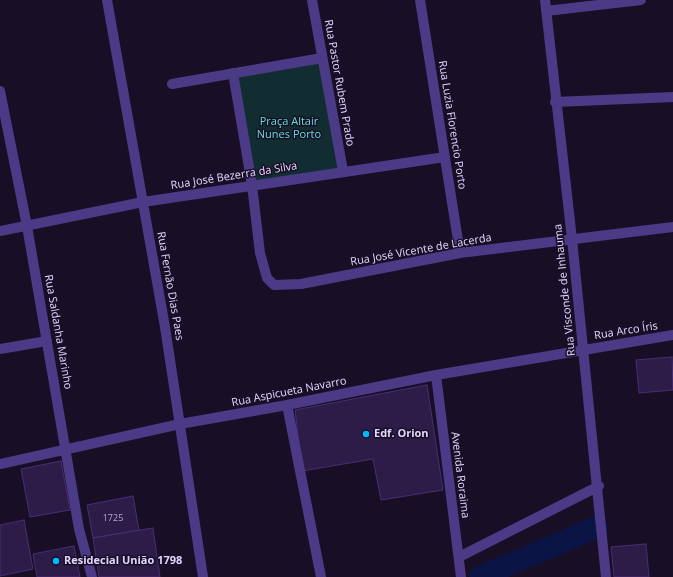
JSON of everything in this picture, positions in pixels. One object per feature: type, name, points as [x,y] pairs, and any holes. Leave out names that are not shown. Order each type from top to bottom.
[{"type":"street","name":"Rua Fernão Dias Paes","points":[[107,0],[143,202],[180,424],[203,577]]},
{"type":"street","name":"Rua Pastor Rubem Prado","points":[[312,0],[343,171]]},
{"type":"street","name":"Rua Luzia Florencio Porto","points":[[420,0],[460,254]]},
{"type":"street","name":"Rua Visconde de Inhauma","points":[[545,0],[555,102],[572,239],[599,486],[606,577]]},
{"type":"street","points":[[546,11],[641,0]]},
{"type":"street","points":[[172,84],[322,58]]},
{"type":"street","points":[[233,73],[252,185]]},
{"type":"street","name":"Rua Saldanha Marinho","points":[[0,91],[3,119],[27,226],[82,543],[92,577]]},
{"type":"street","points":[[555,102],[673,97]]},
{"type":"street","name":"Rua José Bezerra da Silva","points":[[0,231],[143,202],[445,157]]},
{"type":"street","name":"Rua José Vicente de Lacerda","points":[[252,185],[264,268],[267,278],[274,285],[301,284],[460,254],[673,227]]},
{"type":"street","name":"Rua Arco Íris","points":[[583,350],[673,335]]},
{"type":"street","points":[[0,349],[47,340]]},
{"type":"street","name":"Rua Aspicueta Navarro","points":[[0,464],[180,424],[287,405],[436,375],[583,350]]},
{"type":"street","name":"Avenida Roraima","points":[[436,375],[461,577]]},
{"type":"street","points":[[287,405],[321,577]]},
{"type":"street","points":[[459,557],[599,486]]},
{"type":"green space","name":"Praça Altair Nunes Porto","points":[[322,58],[343,171],[252,185],[233,73]]},
{"type":"building","points":[[672,357],[673,390],[639,393],[636,360]]},
{"type":"building","name":"Edf. Orion","points":[[427,385],[443,490],[381,500],[373,459],[302,471],[295,410]]},
{"type":"building","points":[[61,461],[70,510],[30,517],[21,469]]},
{"type":"building","points":[[133,496],[139,530],[93,538],[87,505]]},
{"type":"building","points":[[24,520],[33,569],[0,576],[0,525]]},
{"type":"building","points":[[153,528],[160,577],[99,577],[93,538]]},
{"type":"building","points":[[646,544],[649,577],[614,577],[611,547]]},
{"type":"building","name":"Residecial União 1798","points":[[74,546],[80,577],[37,577],[33,554]]},
{"type":"waterway","points":[[480,577],[597,527]]},
{"type":"place","name":"Edf. Orion","points":[[366,434]]},
{"type":"place","name":"Residecial União 1798","points":[[56,561]]}]
